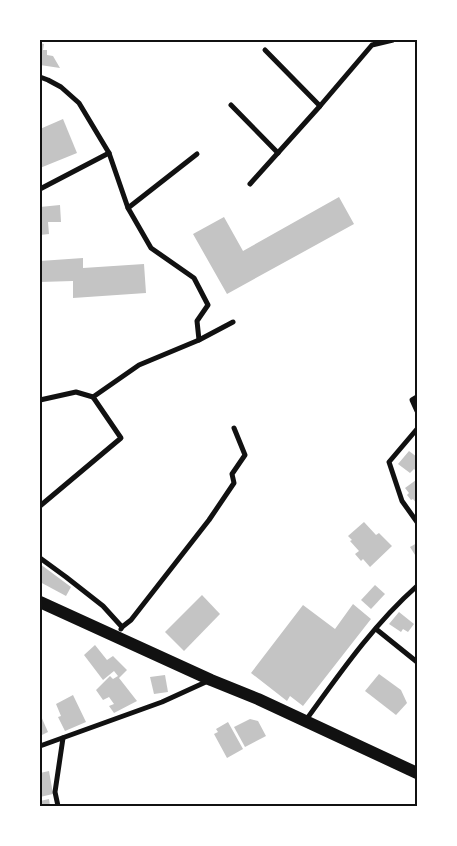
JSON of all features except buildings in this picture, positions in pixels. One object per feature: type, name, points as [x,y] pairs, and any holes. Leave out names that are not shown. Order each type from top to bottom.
[{"type":"main road","points":[[40,602],[120,632],[211,680],[258,699],[417,773]]},
{"type":"street","points":[[250,184],[372,45],[393,40]]},
{"type":"street","points":[[264,50],[320,106]]},
{"type":"street","points":[[40,77],[61,87],[79,103],[109,153],[128,208],[150,248],[194,278],[208,305],[197,321],[199,340]]},
{"type":"street","points":[[231,105],[278,153]]},
{"type":"street","points":[[40,188],[109,153]]},
{"type":"street","points":[[128,208],[196,154]]},
{"type":"street","points":[[94,397],[139,365],[199,340],[233,322]]},
{"type":"street","points":[[40,400],[76,392],[94,397],[121,438],[40,506]]},
{"type":"street","points":[[417,396],[412,400],[417,411]]},
{"type":"street","points":[[40,558],[103,606],[120,632],[208,520],[234,483],[232,474],[245,455],[234,428]]},
{"type":"street","points":[[417,429],[389,462],[402,501],[417,522]]},
{"type":"street","points":[[305,721],[354,655],[398,603],[417,586]]},
{"type":"street","points":[[376,629],[417,662]]},
{"type":"street","points":[[40,746],[162,702],[211,680]]},
{"type":"street","points":[[58,806],[55,792],[63,738]]}]
